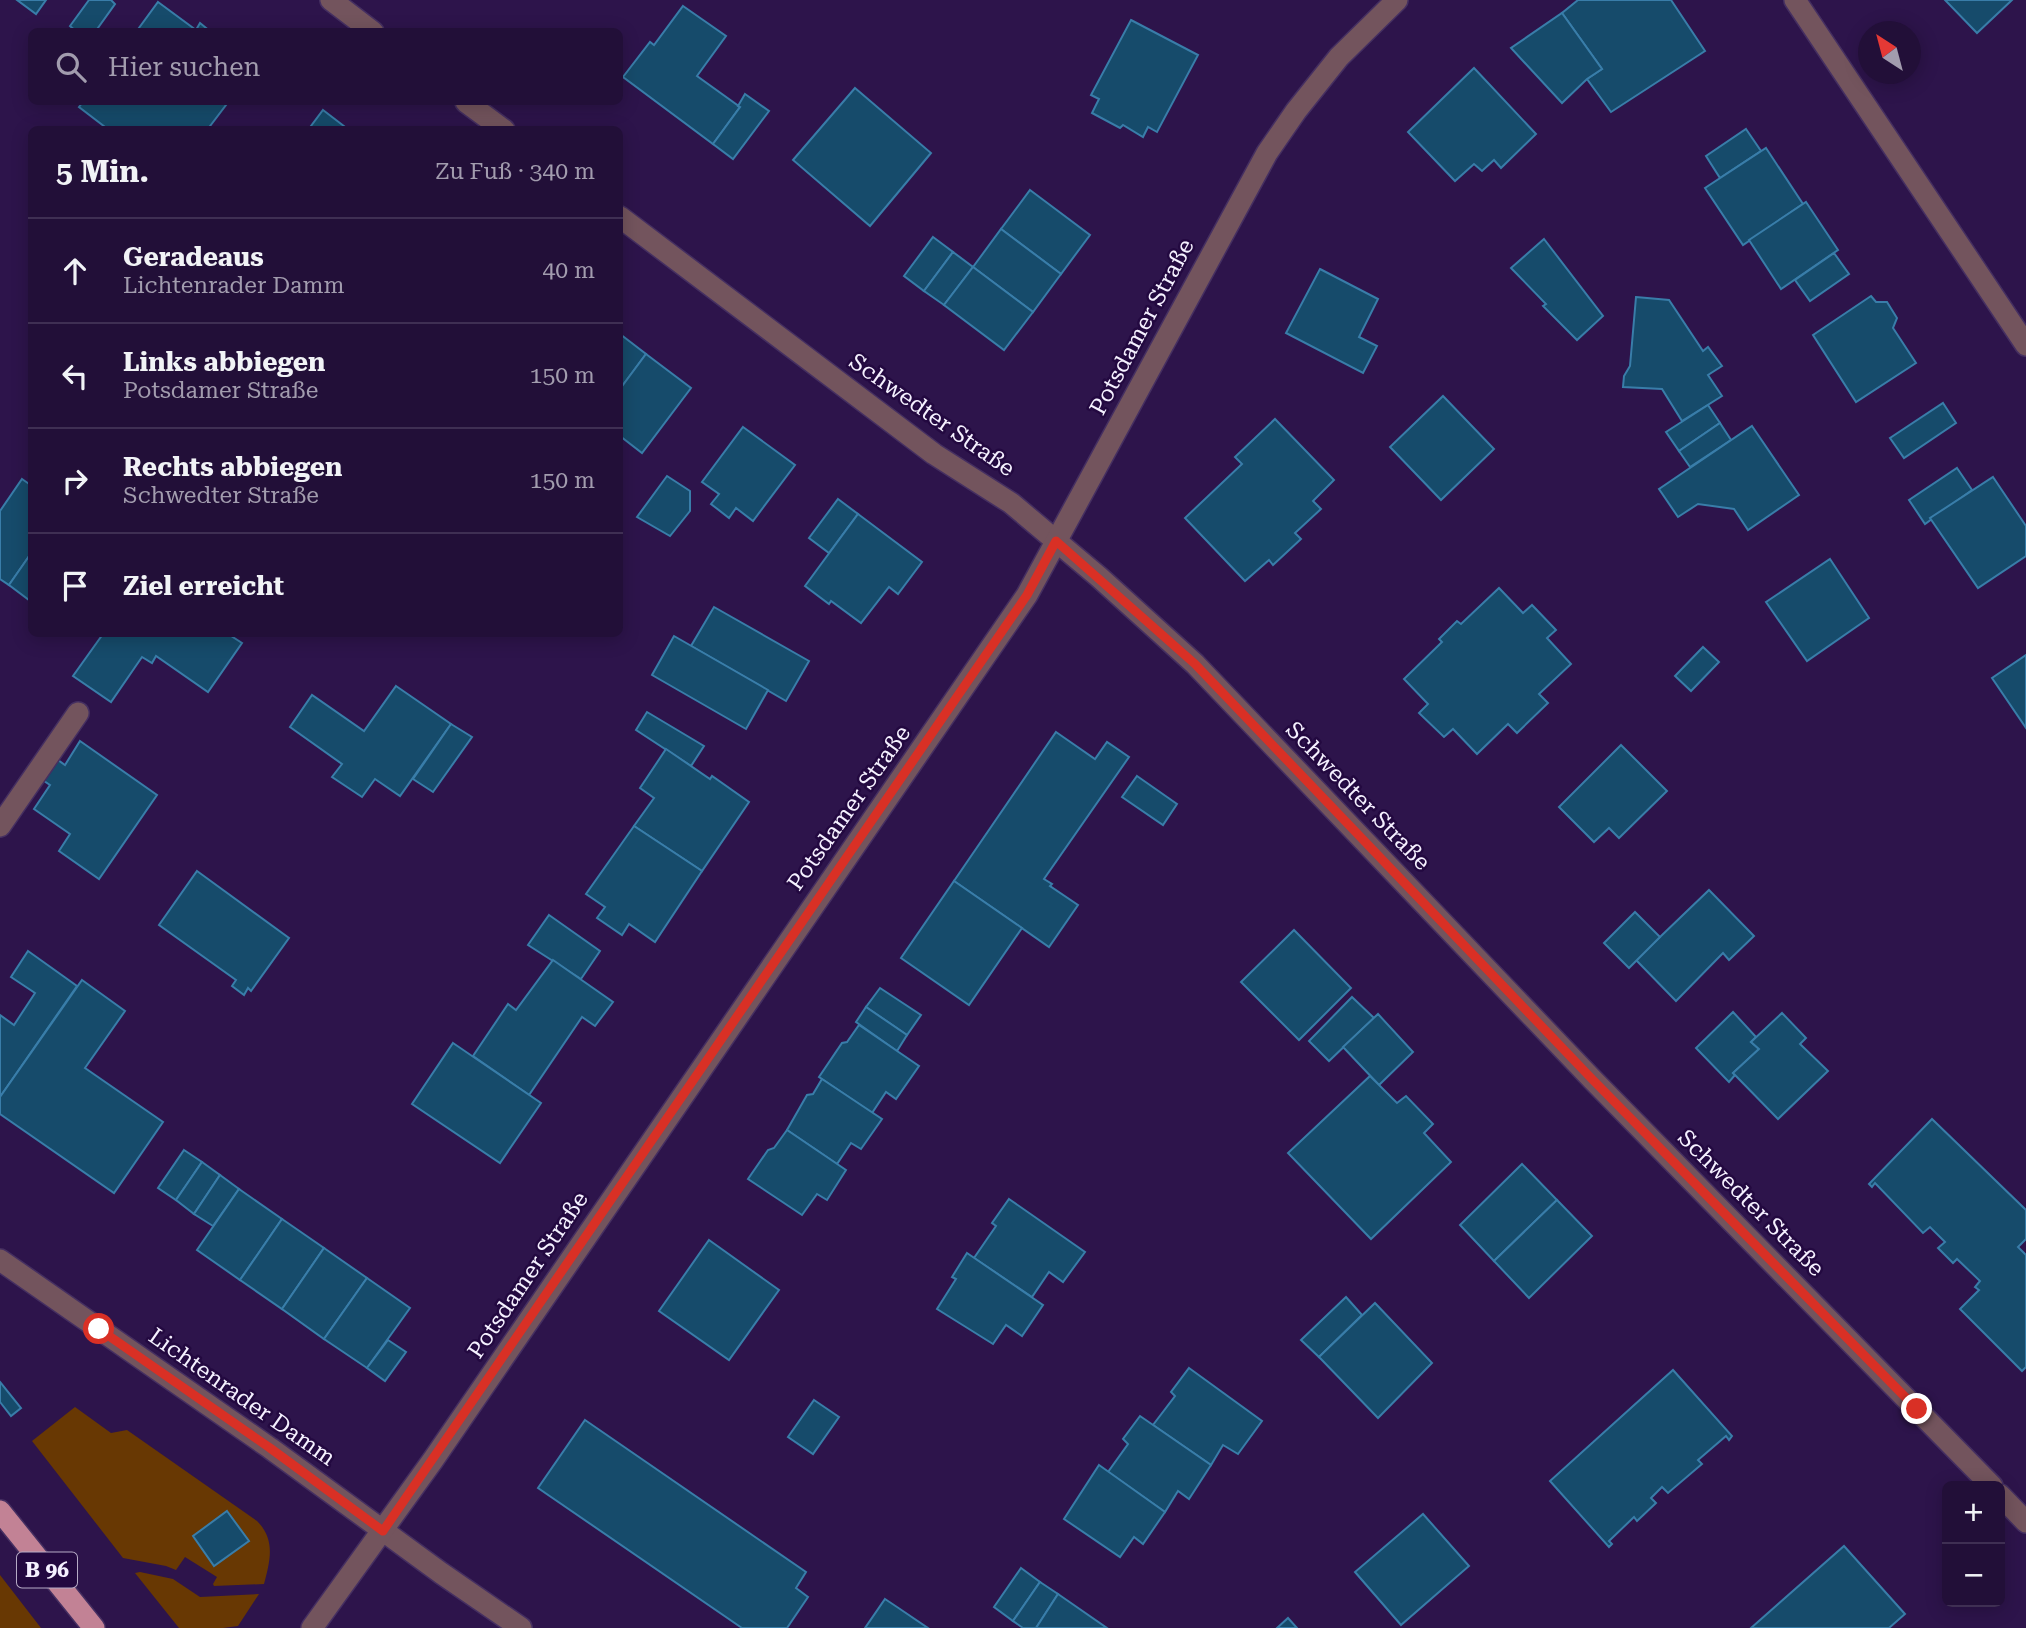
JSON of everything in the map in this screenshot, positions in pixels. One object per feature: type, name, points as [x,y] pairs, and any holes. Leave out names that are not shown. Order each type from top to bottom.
[{"type":"main road","name":"B 96","points":[[0,1511],[94,1628]]},
{"type":"street","points":[[331,0],[368,28]]},
{"type":"street","name":"Potsdamer Straße","points":[[312,1628],[440,1449],[1027,595],[1267,153],[1339,57],[1397,0]]},
{"type":"street","points":[[1795,0],[2026,345]]},
{"type":"street","points":[[470,105],[498,126]]},
{"type":"street","name":"Schwedter Straße","points":[[623,219],[934,454],[1011,503],[1195,664],[1592,1079],[1987,1481]]},
{"type":"street","points":[[1,821],[78,713]]},
{"type":"street","name":"Lichtenrader Damm","points":[[0,1260],[259,1440],[521,1628]]},
{"type":"street","points":[[2005,1500],[2026,1522]]},
{"type":"shaded area","points":[[75,1407],[111,1433],[127,1430],[257,1521],[267,1536],[270,1551],[264,1584],[214,1586],[217,1577],[185,1557],[176,1570],[123,1558],[32,1441]]},
{"type":"shaded area","points":[[135,1573],[173,1579],[200,1597],[259,1594],[238,1626],[179,1628]]},
{"type":"shaded area","points":[[0,1575],[41,1628],[0,1628]]},
{"type":"building","points":[[17,0],[46,0],[36,14]]},
{"type":"building","points":[[89,0],[111,0],[115,4],[98,28],[70,26]]},
{"type":"building","points":[[1578,0],[1671,0],[1705,51],[1611,112],[1587,79],[1602,69],[1562,13]]},
{"type":"building","points":[[1945,0],[2012,0],[1977,33]]},
{"type":"building","points":[[158,2],[193,28],[139,28]]},
{"type":"building","points":[[683,6],[726,36],[697,76],[740,107],[713,144],[623,77],[650,42],[654,45]]},
{"type":"building","points":[[1562,13],[1602,69],[1562,103],[1511,48]]},
{"type":"building","points":[[1131,20],[1198,55],[1157,132],[1148,127],[1143,137],[1123,125],[1120,128],[1092,113],[1099,99],[1091,95]]},
{"type":"building","points":[[1474,68],[1536,134],[1501,168],[1494,160],[1482,171],[1474,164],[1455,181],[1408,132]]},
{"type":"building","points":[[855,88],[931,153],[870,226],[793,160]]},
{"type":"building","points":[[745,94],[769,111],[733,159],[713,144],[740,107],[738,106]]},
{"type":"building","points":[[226,105],[210,126],[104,126],[79,107]]},
{"type":"building","points":[[323,110],[344,126],[311,126]]},
{"type":"building","points":[[1746,129],[1761,151],[1720,178],[1706,156]]},
{"type":"building","points":[[1766,148],[1803,204],[1743,245],[1705,188]]},
{"type":"building","points":[[1030,190],[1090,235],[1061,274],[1001,229]]},
{"type":"building","points":[[1806,202],[1838,250],[1781,289],[1749,240]]},
{"type":"building","points":[[1001,229],[1061,274],[1033,312],[973,267]]},
{"type":"building","points":[[933,237],[953,252],[924,291],[904,276]]},
{"type":"building","points":[[1544,239],[1603,316],[1577,340],[1511,268]]},
{"type":"building","points":[[953,252],[973,267],[944,305],[924,291]]},
{"type":"building","points":[[1834,253],[1849,274],[1810,301],[1795,280]]},
{"type":"building","points":[[973,267],[1033,312],[1004,350],[944,305]]},
{"type":"building","points":[[1320,269],[1378,299],[1359,337],[1377,346],[1363,373],[1286,333]]},
{"type":"building","points":[[1871,296],[1876,302],[1887,302],[1897,318],[1893,328],[1916,363],[1856,402],[1813,335]]},
{"type":"building","points":[[1636,297],[1669,300],[1703,351],[1708,347],[1722,366],[1708,375],[1722,396],[1682,421],[1662,389],[1623,387],[1624,376],[1630,366]]},
{"type":"building","points":[[623,336],[646,354],[623,385]]},
{"type":"building","points":[[646,354],[691,388],[642,453],[623,438],[623,385]]},
{"type":"building","points":[[1443,396],[1494,449],[1441,500],[1390,447]]},
{"type":"building","points":[[1943,403],[1956,423],[1904,458],[1890,438]]},
{"type":"building","points":[[1708,405],[1720,423],[1679,451],[1666,432]]},
{"type":"building","points":[[1275,419],[1334,480],[1313,501],[1321,509],[1295,533],[1301,539],[1273,565],[1269,560],[1245,581],[1185,518],[1242,464],[1235,457]]},
{"type":"building","points":[[1720,423],[1731,440],[1690,467],[1679,451]]},
{"type":"building","points":[[1752,426],[1799,495],[1748,530],[1734,509],[1698,504],[1678,517],[1659,489]]},
{"type":"building","points":[[743,427],[795,465],[753,521],[736,508],[729,518],[711,504],[719,494],[702,482]]},
{"type":"building","points":[[1957,468],[1972,490],[1925,524],[1909,500]]},
{"type":"building","points":[[667,476],[690,491],[690,511],[670,536],[637,517]]},
{"type":"building","points":[[1993,477],[2026,526],[2026,556],[1978,588],[1930,518]]},
{"type":"building","points":[[22,479],[28,483],[28,558],[9,585],[0,579],[0,511]]},
{"type":"building","points":[[838,499],[858,514],[829,553],[809,538]]},
{"type":"building","points":[[858,514],[922,562],[898,594],[889,587],[861,623],[805,586]]},
{"type":"building","points":[[28,558],[28,599],[9,585]]},
{"type":"building","points":[[1830,559],[1869,618],[1807,661],[1766,602]]},
{"type":"building","points":[[1499,588],[1523,613],[1532,605],[1556,630],[1547,638],[1571,664],[1539,694],[1548,703],[1517,733],[1508,724],[1477,754],[1453,729],[1444,737],[1419,713],[1428,704],[1404,679],[1442,642],[1439,639],[1457,621],[1461,624]]},
{"type":"building","points":[[714,607],[809,661],[786,701],[691,646]]},
{"type":"building","points":[[674,636],[768,690],[746,729],[652,675]]},
{"type":"building","points":[[101,637],[233,637],[242,643],[208,692],[156,656],[152,663],[142,657],[111,702],[73,676]]},
{"type":"building","points":[[1703,647],[1719,662],[1691,691],[1675,676]]},
{"type":"building","points":[[2026,655],[2026,728],[1992,678]]},
{"type":"building","points":[[396,686],[451,724],[400,796],[375,779],[362,797],[332,777],[342,764],[290,727],[312,695],[364,731]]},
{"type":"building","points":[[647,712],[704,746],[691,766],[636,730]]},
{"type":"building","points":[[451,724],[472,737],[433,792],[413,779]]},
{"type":"building","points":[[1056,732],[1095,759],[1107,742],[1129,757],[1044,879],[1078,905],[1049,947],[954,881]]},
{"type":"building","points":[[80,741],[157,795],[99,879],[59,851],[70,834],[34,809],[50,785],[41,779],[55,758],[65,765]]},
{"type":"building","points":[[1621,745],[1667,791],[1619,838],[1609,828],[1594,842],[1559,807]]},
{"type":"building","points":[[666,749],[749,802],[702,871],[634,826],[654,798],[640,788]]},
{"type":"building","points":[[1137,776],[1177,804],[1163,825],[1122,797]]},
{"type":"building","points":[[634,826],[702,871],[655,942],[629,924],[622,935],[597,918],[605,907],[586,894]]},
{"type":"building","points":[[197,871],[289,938],[251,991],[248,988],[244,995],[232,986],[236,980],[159,925]]},
{"type":"building","points":[[954,881],[1022,928],[969,1005],[901,958]]},
{"type":"building","points":[[1709,890],[1754,936],[1729,960],[1723,953],[1676,1001],[1636,960]]},
{"type":"building","points":[[1635,912],[1660,937],[1629,968],[1604,943]]},
{"type":"building","points":[[549,915],[600,951],[581,979],[528,945]]},
{"type":"building","points":[[1294,930],[1351,988],[1299,1040],[1241,982]]},
{"type":"building","points":[[28,951],[77,986],[0,1097],[0,1015],[14,1025],[35,993],[11,977]]},
{"type":"building","points":[[553,960],[613,1002],[595,1026],[582,1017],[529,1095],[473,1056],[508,1004],[516,1010]]},
{"type":"building","points":[[82,980],[125,1011],[85,1068],[163,1122],[114,1193],[0,1114],[0,1097]]},
{"type":"building","points":[[880,988],[921,1015],[907,1035],[866,1007]]},
{"type":"building","points":[[1352,997],[1374,1018],[1329,1061],[1309,1041]]},
{"type":"building","points":[[866,1007],[907,1035],[897,1051],[856,1022]]},
{"type":"building","points":[[1733,1012],[1756,1037],[1751,1042],[1759,1049],[1733,1073],[1735,1075],[1729,1082],[1696,1048]]},
{"type":"building","points":[[1782,1013],[1806,1038],[1800,1044],[1828,1071],[1778,1119],[1733,1073],[1759,1049],[1751,1042]]},
{"type":"building","points":[[1378,1014],[1413,1052],[1379,1085],[1343,1047]]},
{"type":"building","points":[[859,1025],[919,1066],[896,1099],[886,1092],[872,1113],[819,1077],[842,1043],[847,1042]]},
{"type":"building","points":[[453,1043],[541,1103],[500,1163],[412,1104]]},
{"type":"building","points":[[1370,1076],[1397,1103],[1406,1096],[1433,1124],[1424,1133],[1451,1162],[1371,1239],[1288,1153]]},
{"type":"building","points":[[822,1079],[882,1119],[861,1149],[851,1143],[837,1164],[787,1130],[807,1095],[813,1094]]},
{"type":"building","points":[[1932,1119],[2026,1210],[2026,1239],[2018,1247],[2026,1255],[2026,1367],[2022,1371],[1960,1309],[1979,1290],[1975,1287],[1980,1281],[1957,1259],[1953,1263],[1938,1248],[1945,1242],[1930,1227],[1923,1233],[1875,1183],[1872,1187],[1869,1184]]},
{"type":"building","points":[[787,1130],[846,1170],[827,1200],[817,1194],[802,1215],[748,1179],[768,1150],[774,1148]]},
{"type":"building","points":[[184,1150],[202,1162],[176,1200],[158,1188]]},
{"type":"building","points":[[202,1162],[220,1175],[194,1214],[176,1200]]},
{"type":"building","points":[[1522,1164],[1557,1200],[1494,1261],[1460,1225]]},
{"type":"building","points":[[220,1175],[239,1189],[213,1226],[194,1214]]},
{"type":"building","points":[[239,1189],[282,1219],[240,1280],[197,1250]]},
{"type":"building","points":[[1009,1199],[1085,1252],[1063,1282],[1049,1272],[1032,1297],[974,1258],[996,1226],[992,1223]]},
{"type":"building","points":[[1557,1200],[1592,1236],[1529,1298],[1494,1261]]},
{"type":"building","points":[[282,1219],[324,1248],[282,1309],[240,1280]]},
{"type":"building","points":[[709,1240],[779,1290],[729,1360],[659,1311]]},
{"type":"building","points":[[324,1248],[367,1278],[324,1339],[282,1309]]},
{"type":"building","points":[[967,1253],[1043,1305],[1022,1336],[1006,1325],[993,1344],[937,1309],[956,1279],[952,1277]]},
{"type":"building","points":[[367,1278],[410,1308],[367,1368],[324,1339]]},
{"type":"building","points":[[1346,1297],[1362,1315],[1319,1357],[1301,1340]]},
{"type":"building","points":[[1375,1303],[1432,1363],[1378,1418],[1319,1357]]},
{"type":"building","points":[[388,1340],[406,1352],[385,1381],[367,1368]]},
{"type":"building","points":[[1189,1368],[1262,1421],[1238,1454],[1223,1445],[1211,1465],[1153,1425],[1175,1396],[1171,1392]]},
{"type":"building","points":[[1673,1370],[1732,1436],[1729,1440],[1726,1436],[1698,1460],[1702,1464],[1668,1493],[1662,1487],[1651,1498],[1656,1503],[1637,1521],[1634,1517],[1609,1541],[1612,1544],[1609,1547],[1550,1481]]},
{"type":"building","points":[[0,1382],[21,1408],[11,1416],[0,1402]]},
{"type":"building","points":[[814,1400],[839,1417],[813,1454],[788,1437]]},
{"type":"building","points":[[1140,1416],[1211,1465],[1189,1499],[1178,1491],[1165,1512],[1108,1472],[1128,1444],[1123,1439]]},
{"type":"building","points":[[585,1420],[806,1572],[796,1588],[808,1597],[787,1628],[742,1628],[538,1488]]},
{"type":"building","points":[[1099,1465],[1165,1512],[1143,1544],[1134,1537],[1120,1557],[1064,1519]]},
{"type":"building","points":[[227,1511],[249,1541],[214,1566],[193,1536]]},
{"type":"building","points":[[1423,1514],[1469,1566],[1401,1625],[1355,1572]]},
{"type":"building","points":[[1844,1546],[1905,1614],[1889,1628],[1751,1628]]},
{"type":"building","points":[[1021,1568],[1040,1582],[1013,1621],[994,1607]]},
{"type":"building","points":[[1040,1582],[1058,1594],[1036,1628],[1023,1628],[1013,1621]]},
{"type":"building","points":[[1058,1594],[1107,1628],[1036,1628]]},
{"type":"building","points":[[885,1599],[897,1607],[928,1628],[865,1628]]},
{"type":"building","points":[[1288,1618],[1297,1628],[1277,1628]]},
{"type":"route","points":[[99,1329],[270,1448],[383,1531],[1027,595],[1056,541],[1195,664],[1592,1079],[1917,1409]]}]
